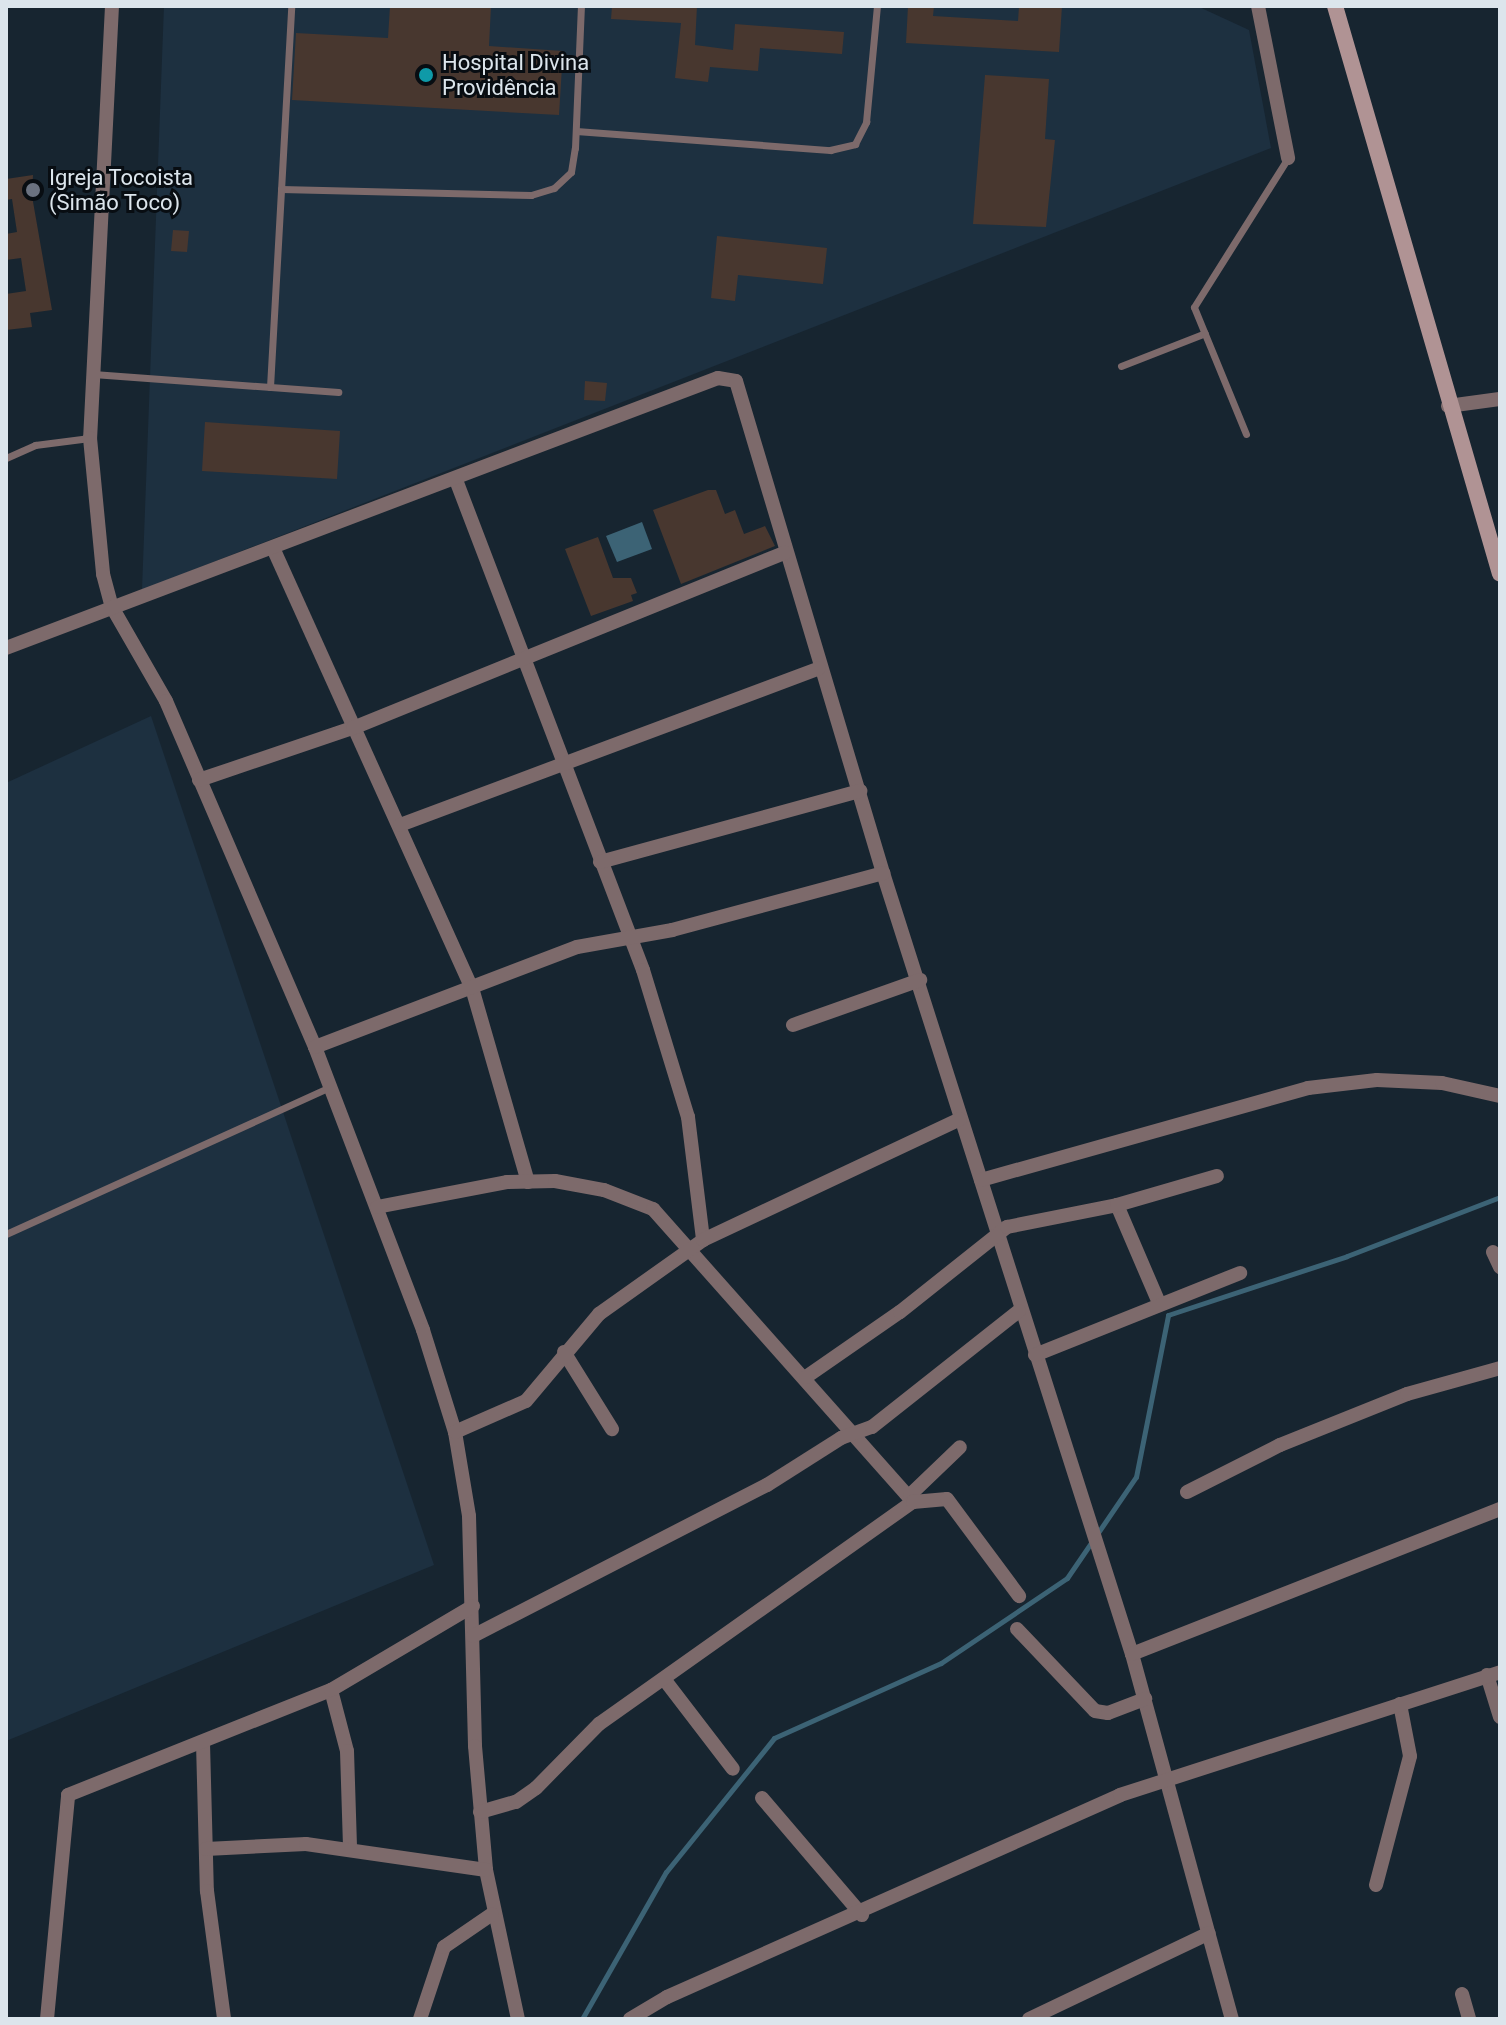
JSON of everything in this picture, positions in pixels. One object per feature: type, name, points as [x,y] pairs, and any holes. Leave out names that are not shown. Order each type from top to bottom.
[{"type":"street","points":[[112,6],[90,438],[103,574],[112,607],[159,687],[315,1047],[377,1207],[455,1432],[469,1516],[480,1812],[486,1870],[492,1914],[518,2019]]},
{"type":"street","points":[[1258,6],[1288,158]]},
{"type":"street","points":[[1335,6],[1448,406],[1500,574]]},
{"type":"street","points":[[6,648],[728,378],[741,388],[819,668],[920,980],[1019,1311],[1111,1583],[1169,1779],[1232,2019]]},
{"type":"street","points":[[1448,406],[1500,399]]},
{"type":"street","points":[[456,480],[628,935],[683,1098],[696,1244]]},
{"type":"street","points":[[273,548],[472,988],[528,1182]]},
{"type":"street","points":[[199,780],[353,728],[785,553]]},
{"type":"street","points":[[400,825],[819,668]]},
{"type":"street","points":[[600,862],[860,791]]},
{"type":"street","points":[[315,1047],[577,947],[628,935],[672,930],[883,873]]},
{"type":"street","points":[[793,1025],[920,980]]},
{"type":"street","points":[[981,1180],[1308,1088],[1416,1082],[1463,1086],[1500,1096]]},
{"type":"street","points":[[455,1432],[526,1401],[564,1352],[613,1302],[696,1244],[960,1119]]},
{"type":"street","points":[[806,1377],[982,1251],[996,1233],[1017,1223],[1117,1205],[1217,1176]]},
{"type":"street","points":[[377,1207],[528,1182],[579,1184],[633,1199],[696,1244],[853,1433],[912,1498],[947,1499],[1019,1596]]},
{"type":"street","points":[[1117,1205],[1159,1303]]},
{"type":"street","points":[[1493,1252],[1500,1267]]},
{"type":"street","points":[[1035,1355],[1240,1273]]},
{"type":"street","points":[[473,1636],[585,1582],[853,1433],[872,1427],[1019,1311]]},
{"type":"street","points":[[564,1352],[612,1429]]},
{"type":"street","points":[[1187,1492],[1280,1445],[1394,1399],[1500,1368]]},
{"type":"street","points":[[480,1812],[516,1802],[536,1788],[599,1724],[912,1498],[960,1447]]},
{"type":"street","points":[[1132,1654],[1500,1509]]},
{"type":"street","points":[[47,2019],[68,1795],[331,1690],[473,1606]]},
{"type":"street","points":[[1017,1629],[1095,1711],[1108,1713],[1145,1699]]},
{"type":"street","points":[[630,2019],[667,1997],[862,1915],[1050,1826],[1169,1779],[1494,1674],[1500,1717]]},
{"type":"street","points":[[664,1679],[733,1769]]},
{"type":"street","points":[[331,1690],[349,1769],[350,1848]]},
{"type":"street","points":[[1376,1885],[1410,1756],[1400,1704]]},
{"type":"street","points":[[203,1743],[206,1849],[224,2019]]},
{"type":"street","points":[[762,1798],[862,1915]]},
{"type":"street","points":[[206,1849],[281,1844],[350,1848],[486,1870]]},
{"type":"street","points":[[420,2019],[444,1947],[492,1914]]},
{"type":"street","points":[[1029,2019],[1209,1933]]},
{"type":"street","points":[[1462,1994],[1469,2019]]},
{"type":"lane","points":[[270,387],[291,6]]},
{"type":"lane","points":[[281,189],[531,195],[554,188],[571,172],[576,131],[581,6]]},
{"type":"lane","points":[[576,131],[830,150],[855,144],[866,122],[877,6]]},
{"type":"lane","points":[[1246,434],[1194,307],[1288,158]]},
{"type":"lane","points":[[1121,366],[1205,333]]},
{"type":"lane","points":[[93,374],[338,392]]},
{"type":"lane","points":[[6,458],[35,445],[90,438]]},
{"type":"lane","points":[[6,1234],[330,1087]]},
{"type":"shaded area","points":[[164,6],[1197,6],[1249,30],[1271,148],[142,590]]},
{"type":"shaded area","points":[[642,522],[652,549],[617,562],[606,536]]},
{"type":"shaded area","points":[[151,716],[434,1565],[6,1741],[6,783]]},
{"type":"building","name":"Hospital Divina Providência","points":[[390,6],[491,6],[489,46],[563,51],[559,115],[292,100],[296,33],[388,38]]},
{"type":"building","points":[[612,6],[697,6],[695,45],[733,50],[735,24],[844,32],[842,54],[760,48],[758,71],[710,67],[708,82],[675,78],[681,23],[611,19]]},
{"type":"building","points":[[908,6],[934,6],[933,16],[1018,21],[1019,6],[1062,6],[1059,52],[906,43]]},
{"type":"building","points":[[985,75],[1049,79],[1045,139],[1055,140],[1046,227],[973,224]]},
{"type":"building","points":[[33,175],[32,196],[52,310],[30,313],[32,327],[6,330],[6,294],[26,291],[21,258],[6,260],[6,234],[17,232],[12,199],[6,200],[6,179]]},
{"type":"building","points":[[173,230],[189,231],[187,252],[171,251]]},
{"type":"building","points":[[717,236],[827,248],[823,284],[738,275],[735,301],[711,298]]},
{"type":"building","points":[[585,381],[607,383],[605,401],[584,400]]},
{"type":"building","points":[[205,422],[340,431],[337,479],[202,471]]},
{"type":"building","points":[[708,490],[716,490],[725,514],[735,510],[744,534],[765,526],[775,546],[681,584],[653,510]]},
{"type":"building","points":[[598,537],[613,578],[631,578],[637,593],[631,595],[633,601],[591,616],[565,549]]},
{"type":"waterway","points":[[582,2019],[666,1872],[774,1738],[941,1663],[1067,1578],[1136,1477],[1168,1315],[1347,1256],[1500,1197]]},
{"type":"place","name":"Hospital Divina Providência","points":[[426,75]]},
{"type":"place","name":"Igreja Tocoista (Simão Toco)","points":[[33,190]]}]
